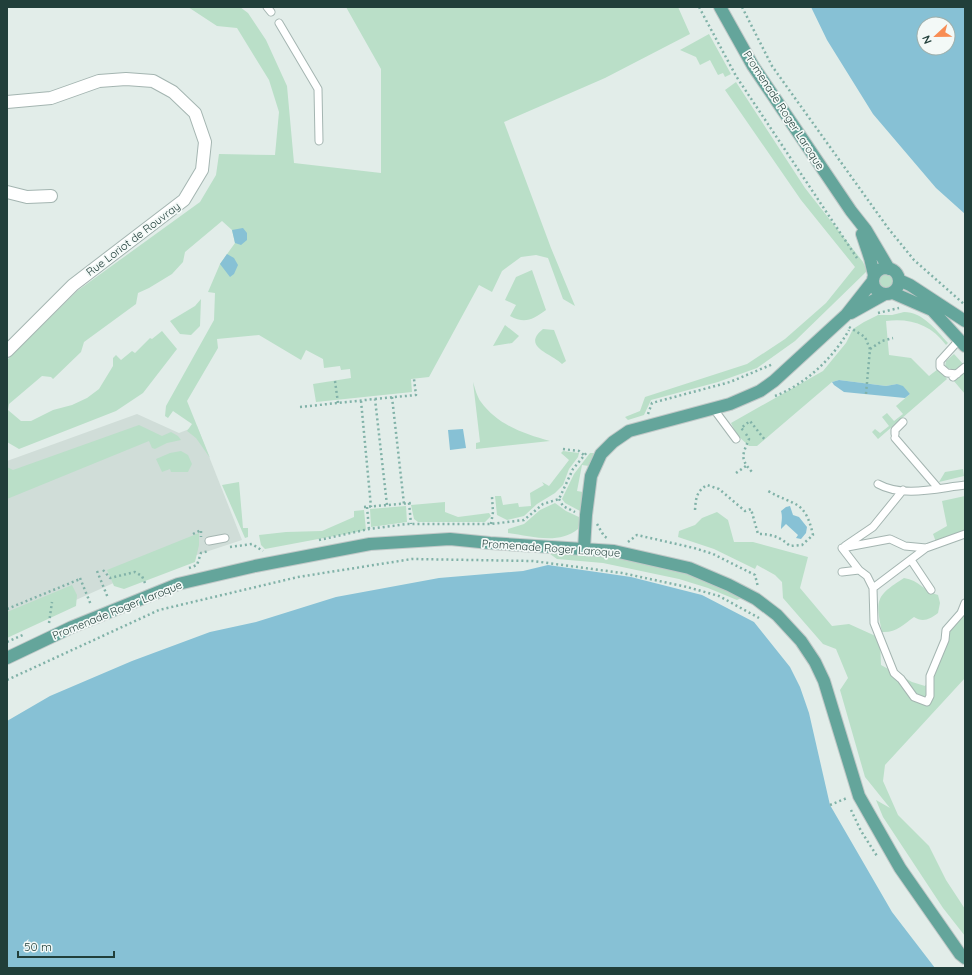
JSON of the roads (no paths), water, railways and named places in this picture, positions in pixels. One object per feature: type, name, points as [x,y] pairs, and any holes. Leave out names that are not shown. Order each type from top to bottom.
[{"type":"main road","name":"Promenade Roger Laroque","points":[[720,7],[753,66],[851,211],[866,230],[889,269]]},
{"type":"main road","name":"Promenade Roger Laroque","points":[[851,211],[864,240],[873,278]]},
{"type":"main road","points":[[584,549],[586,515],[591,476],[601,454],[617,438],[629,431],[738,401],[760,391],[774,381],[846,315],[878,270],[885,268],[897,274],[899,280],[898,287],[889,294],[846,315]]},
{"type":"main road","points":[[873,278],[874,288],[880,293],[889,294],[932,310],[962,342]]},
{"type":"main road","points":[[899,280],[910,285],[965,321]]},
{"type":"main road","name":"Promenade Roger Laroque","points":[[7,658],[72,627],[178,584],[255,566],[370,544],[450,539],[614,551],[689,568],[729,585],[756,599],[777,615],[800,641],[815,662],[824,682],[855,786],[870,817],[900,868],[936,921],[960,954],[965,958]]},
{"type":"street","name":"Rue Loriot de Rouvray","points":[[7,102],[51,98],[99,81],[126,79],[153,81],[173,92],[195,113],[205,142],[202,170],[184,200],[73,285],[7,351]]},
{"type":"street","points":[[7,192],[27,197],[51,196]]},
{"type":"lane","points":[[278,23],[318,89],[319,141]]},
{"type":"lane","points":[[962,342],[940,361],[940,367],[954,377],[965,367]]},
{"type":"lane","points":[[713,408],[736,439]]},
{"type":"lane","points":[[903,422],[896,430],[895,436],[938,488]]},
{"type":"lane","points":[[878,484],[886,488],[920,491],[965,485]]},
{"type":"lane","points":[[842,548],[873,527],[902,490]]},
{"type":"lane","points":[[873,588],[926,548],[965,534]]},
{"type":"lane","points":[[210,541],[225,538]]},
{"type":"lane","points":[[842,548],[890,539],[905,546],[926,548]]},
{"type":"lane","points":[[842,548],[859,570],[867,576],[873,588],[874,624],[894,673],[901,679],[914,697],[927,702],[930,696],[930,676],[945,640],[946,630],[961,613],[965,603]]},
{"type":"lane","points":[[911,560],[931,590]]},
{"type":"lane","points":[[842,572],[859,570]]},
{"type":"water","points":[[811,7],[965,7],[965,214],[936,188],[873,114],[827,40]]},
{"type":"water","points":[[243,228],[247,233],[247,240],[241,245],[235,243],[232,230]]},
{"type":"water","points":[[227,254],[234,258],[238,265],[234,274],[230,277],[220,264]]},
{"type":"water","points":[[839,380],[886,386],[897,384],[903,386],[910,394],[905,398],[844,392],[832,382]]},
{"type":"water","points":[[463,429],[466,448],[450,450],[448,430]]},
{"type":"water","points":[[790,506],[793,515],[799,517],[807,527],[806,533],[801,539],[796,538],[798,535],[786,524],[781,529],[781,511]]},
{"type":"water","points":[[548,565],[631,577],[702,595],[754,622],[790,667],[800,687],[809,713],[830,805],[892,912],[935,968],[7,968],[7,721],[50,696],[132,661],[210,632],[256,622],[336,597],[439,578],[523,571]]}]
